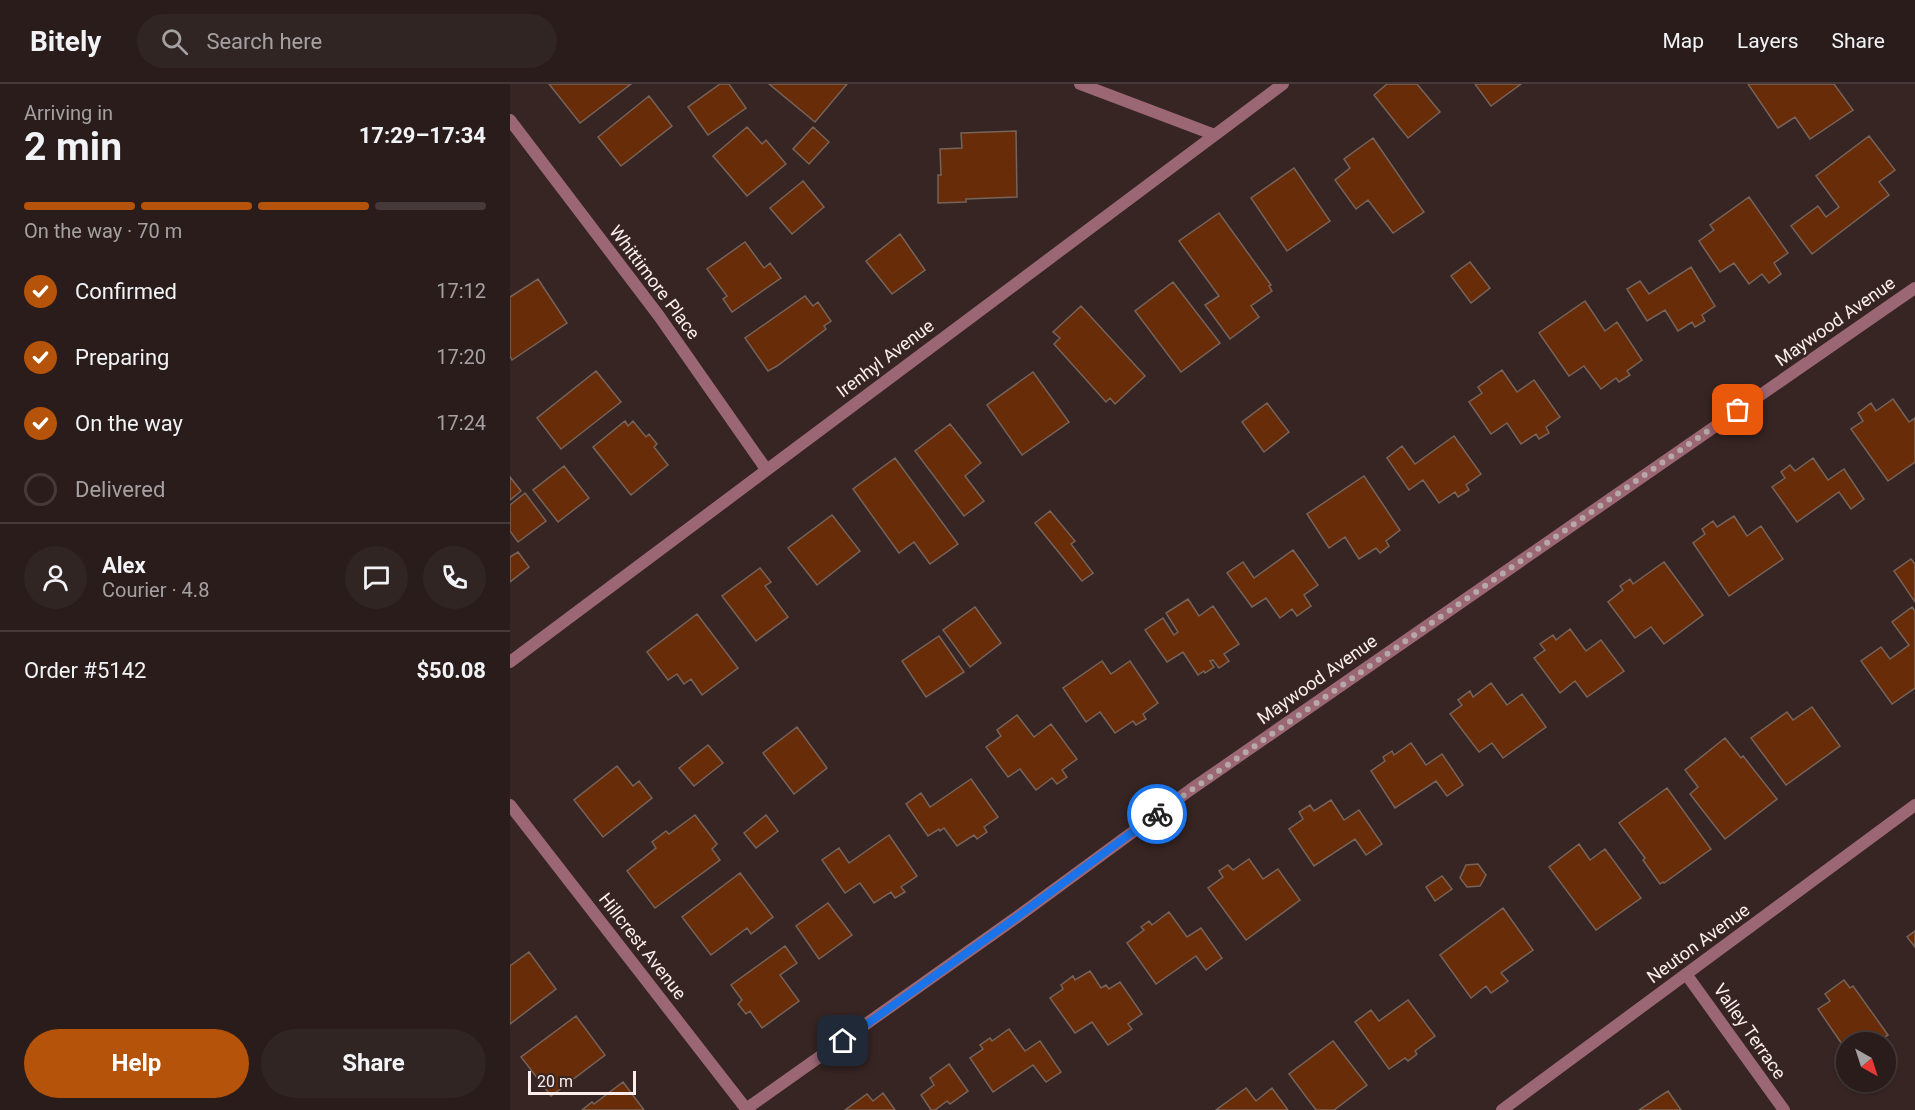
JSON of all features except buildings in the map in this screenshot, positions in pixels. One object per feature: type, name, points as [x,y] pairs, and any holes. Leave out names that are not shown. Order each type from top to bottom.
[{"type":"street","points":[[1080,84],[1215,135]]},
{"type":"street","name":"Irenhyl Avenue","points":[[510,662],[1283,84]]},
{"type":"street","name":"Whittimore Place","points":[[510,120],[659,316],[766,469]]},
{"type":"street","name":"Maywood Avenue","points":[[746,1109],[1017,917],[1190,790],[1915,288]]},
{"type":"street","name":"Hillcrest Avenue","points":[[510,805],[746,1109]]},
{"type":"street","name":"Neuton Avenue","points":[[1502,1110],[1915,805]]},
{"type":"street","name":"Valley Terrace","points":[[1686,974],[1784,1110]]},
{"type":"way so far","points":[[1157,814],[1738,410]]},
{"type":"route","points":[[843,1041],[1157,814]]}]
